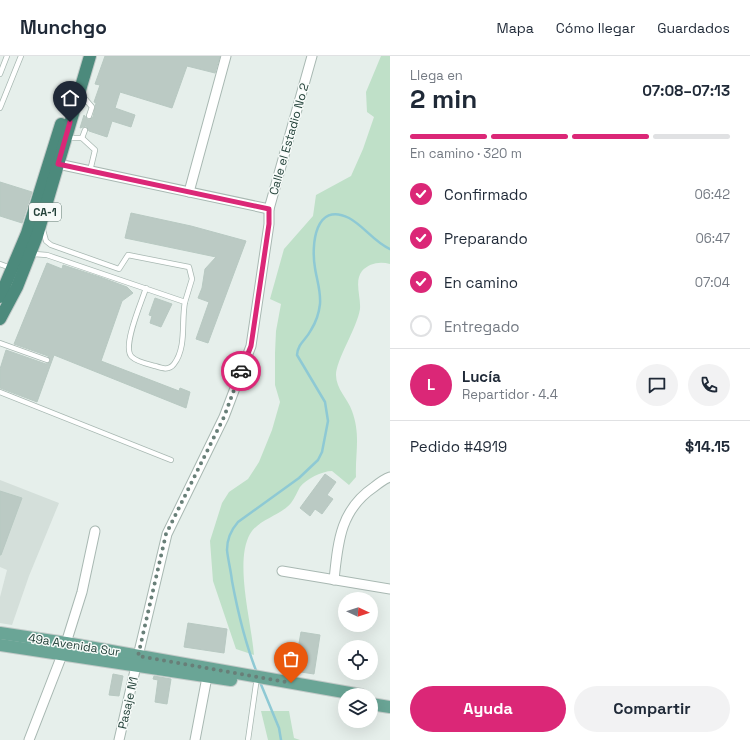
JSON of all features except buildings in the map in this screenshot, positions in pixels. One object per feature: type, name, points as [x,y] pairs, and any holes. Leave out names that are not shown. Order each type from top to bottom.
[{"type":"highway","name":"CA-1","points":[[0,297],[27,233],[82,56]]},
{"type":"highway","name":"CA-1","points":[[0,319],[17,287],[43,220],[90,56]]},
{"type":"main road","name":"49a Avenida Sur","points":[[0,633],[66,643],[207,677],[255,681]]},
{"type":"main road","name":"49a Avenida Sur","points":[[0,645],[62,655],[137,661],[255,681],[338,692]]},
{"type":"main road","name":"49a Avenida Sur","points":[[278,684],[338,697]]},
{"type":"main road","points":[[378,698],[390,700]]},
{"type":"main road","points":[[378,705],[390,708]]},
{"type":"street","points":[[188,192],[226,56]]},
{"type":"street","name":"Calle el Estadio No 2","points":[[137,661],[166,534],[224,417],[251,346],[269,224],[269,209],[312,56]]},
{"type":"street","points":[[58,164],[269,209]]},
{"type":"street","points":[[334,580],[339,538],[348,515],[367,492],[390,477]]},
{"type":"street","points":[[66,643],[82,592],[95,531]]},
{"type":"street","points":[[282,571],[390,589]]},
{"type":"street","points":[[29,740],[62,655]]},
{"type":"street","name":"Pasaje N1","points":[[119,740],[137,661]]},
{"type":"street","points":[[195,740],[207,677]]},
{"type":"lane","points":[[0,74],[7,56]]},
{"type":"lane","points":[[0,108],[21,56]]},
{"type":"lane","points":[[79,92],[92,107],[89,116]]},
{"type":"lane","points":[[82,138],[85,130]]},
{"type":"lane","points":[[66,138],[82,138],[95,150],[90,171]]},
{"type":"lane","points":[[43,220],[44,236],[51,245],[119,269],[128,255],[188,267],[192,279],[185,302],[182,344],[174,365],[169,368],[162,369],[138,360],[132,357],[128,350],[129,340],[146,288]]},
{"type":"lane","points":[[29,259],[34,254],[47,255],[125,280],[185,302]]},
{"type":"lane","points":[[0,264],[13,268]]},
{"type":"lane","points":[[0,343],[46,360]]},
{"type":"lane","points":[[0,392],[171,460]]},
{"type":"lane","points":[[248,740],[255,681]]},
{"type":"shaded area","points":[[0,480],[59,503],[29,576],[12,625],[0,623],[0,597],[7,570],[0,567]]},
{"type":"green space","points":[[381,56],[390,56],[390,264],[371,264],[362,271],[358,279],[360,309],[355,325],[339,361],[336,375],[338,385],[352,411],[355,420],[357,436],[356,477],[349,485],[332,471],[314,476],[300,487],[292,501],[286,507],[264,521],[250,534],[245,546],[244,576],[254,655],[236,649],[213,581],[210,541],[222,503],[229,492],[248,479],[259,462],[272,430],[280,402],[275,385],[275,353],[276,331],[281,304],[270,299],[284,249],[313,216],[316,195],[351,176],[363,149],[374,117],[367,112],[366,92]]},
{"type":"green space","points":[[261,711],[289,711],[294,738],[300,740],[268,740]]},
{"type":"waterway","points":[[257,673],[245,639],[239,616],[227,554],[227,546],[233,528],[238,522],[299,478],[318,460],[322,452],[328,421],[325,402],[297,355],[301,344],[314,324],[320,307],[319,286],[314,259],[315,238],[318,228],[322,220],[329,215],[338,214],[354,221],[384,246],[390,249]]},
{"type":"waterway","points":[[260,682],[279,728],[281,740]]},
{"type":"way so far","points":[[241,371],[224,417],[166,534],[138,656],[291,683]]},
{"type":"route","points":[[70,122],[58,164],[269,209],[269,224],[251,346],[241,371]]}]
